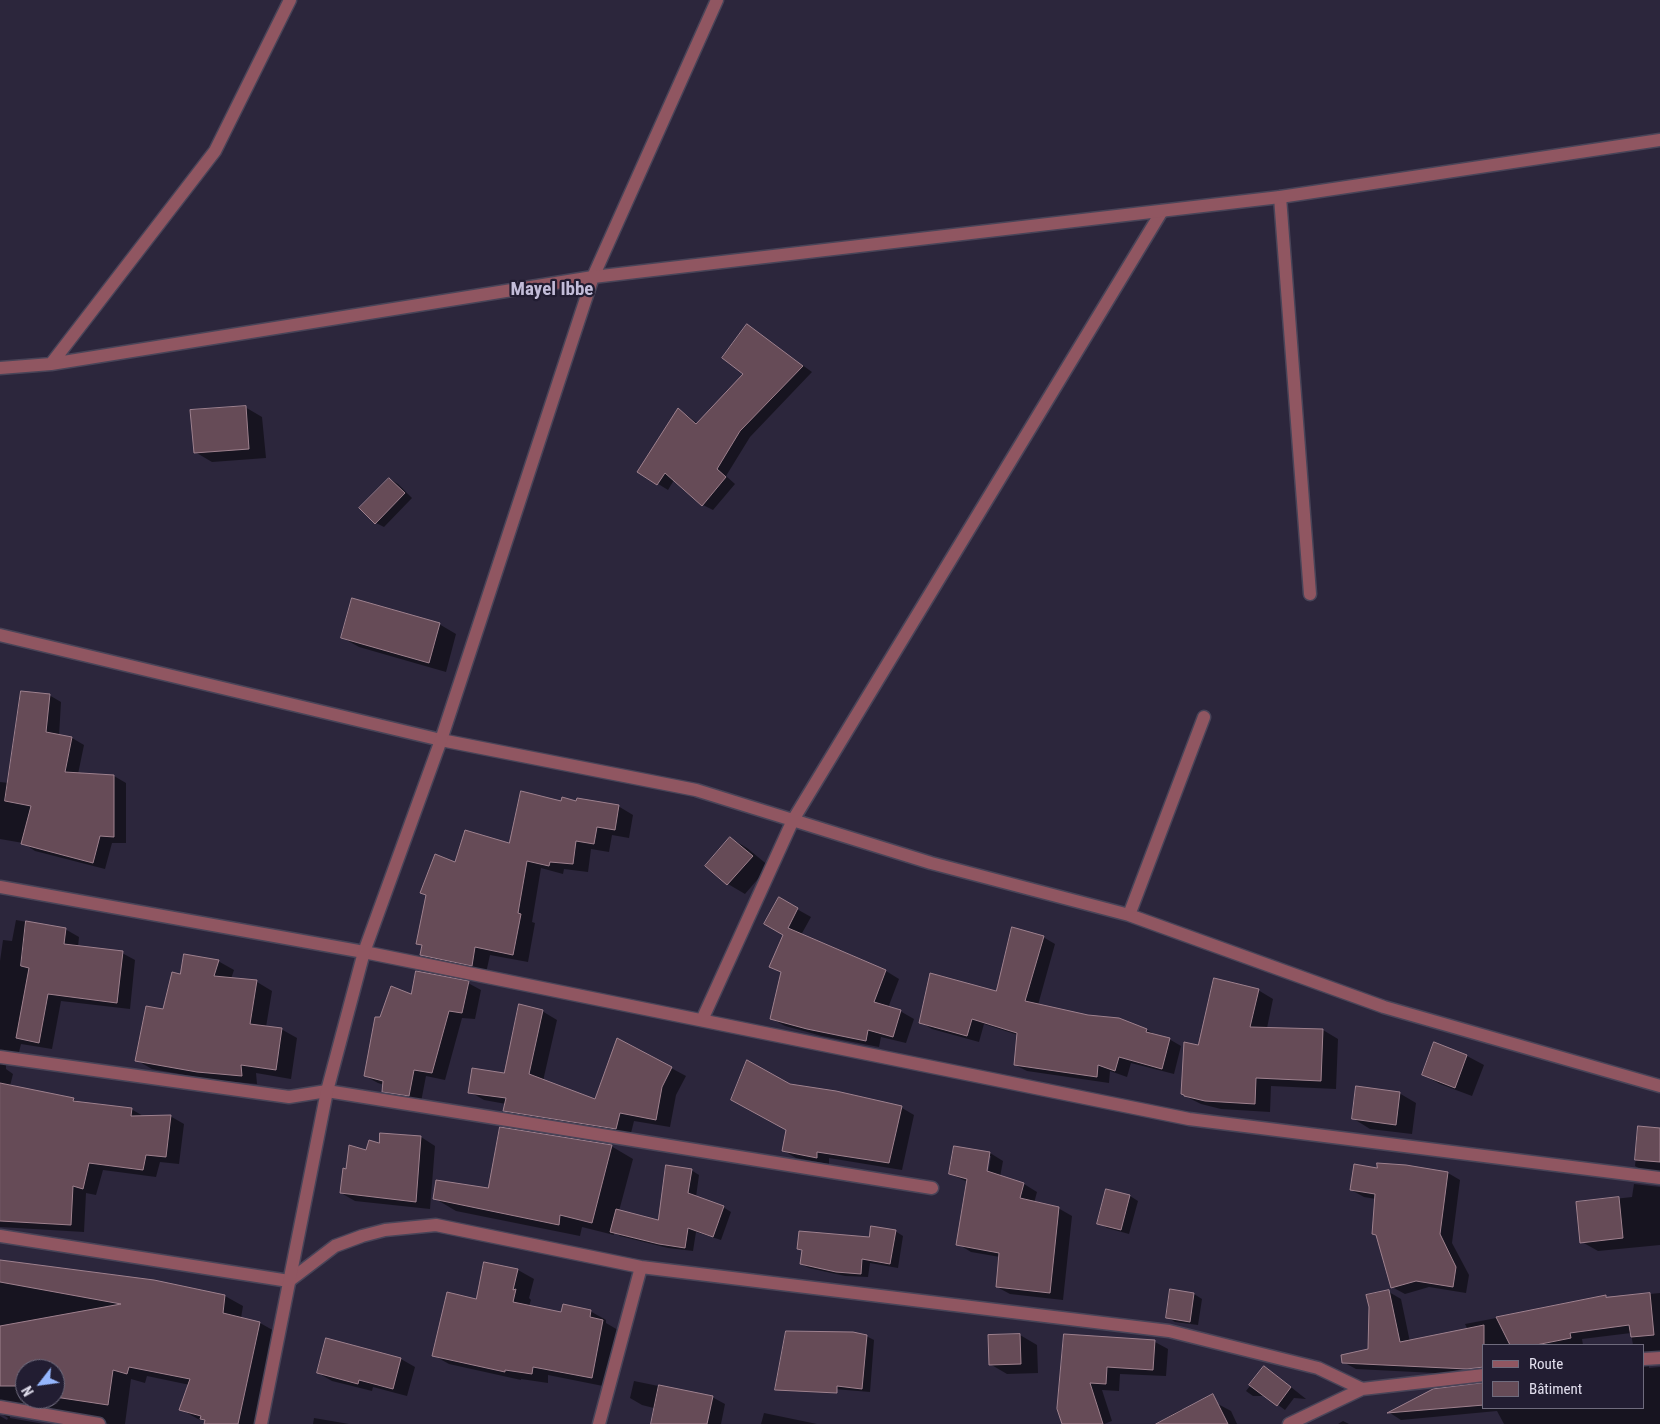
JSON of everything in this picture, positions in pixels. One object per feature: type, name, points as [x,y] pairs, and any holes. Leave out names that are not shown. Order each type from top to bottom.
[{"type":"street","points":[[51,364],[215,151],[290,0]]},
{"type":"street","points":[[261,1424],[327,1091],[364,952],[441,740],[593,277],[717,0]]},
{"type":"street","points":[[0,368],[51,364],[593,277],[1280,197],[1660,140]]},
{"type":"street","points":[[1280,197],[1310,594]]},
{"type":"street","points":[[702,1020],[793,820],[1162,211]]},
{"type":"street","points":[[0,635],[441,740],[696,790],[931,863],[1129,915],[1384,1006],[1660,1086]]},
{"type":"street","points":[[1129,915],[1204,717]]},
{"type":"street","points":[[0,887],[364,952],[1188,1119],[1660,1178]]},
{"type":"street","points":[[0,1057],[289,1097],[327,1091],[932,1188]]},
{"type":"street","points":[[0,1236],[289,1281],[335,1246],[385,1230],[436,1225],[641,1267],[1169,1331],[1318,1368],[1362,1389]]},
{"type":"street","points":[[599,1424],[641,1267]]},
{"type":"street","points":[[1645,1358],[1660,1358]]},
{"type":"street","points":[[1289,1424],[1362,1389],[1482,1375]]},
{"type":"street","points":[[0,1407],[99,1424]]},
{"type":"building","points":[[747,324],[803,366],[740,431],[717,469],[726,477],[702,506],[665,473],[657,485],[637,472],[678,408],[696,424],[743,374],[722,358]]},
{"type":"building","points":[[246,406],[249,449],[194,453],[190,410]]},
{"type":"building","points":[[389,478],[405,493],[375,524],[359,508]]},
{"type":"building","points":[[352,598],[440,623],[429,663],[341,638]]},
{"type":"building","points":[[21,691],[50,694],[46,732],[72,737],[65,772],[114,775],[114,837],[100,836],[93,863],[21,844],[31,806],[5,801]]},
{"type":"building","points":[[521,791],[561,801],[562,797],[576,801],[577,798],[619,805],[615,830],[597,827],[594,844],[576,841],[573,864],[550,862],[549,866],[527,861],[518,913],[521,914],[513,955],[475,947],[472,966],[420,955],[422,945],[416,944],[426,895],[420,893],[435,854],[455,862],[465,830],[509,843]]},
{"type":"building","points":[[730,837],[753,856],[727,885],[705,866]]},
{"type":"building","points":[[779,897],[798,908],[788,928],[886,970],[874,1002],[901,1010],[893,1037],[868,1030],[866,1041],[770,1019],[781,972],[769,967],[783,935],[764,924]]},
{"type":"building","points":[[26,921],[66,928],[64,944],[123,951],[117,1003],[48,994],[39,1043],[16,1038],[29,968],[21,966]]},
{"type":"building","points":[[1012,927],[1044,936],[1025,1001],[1088,1015],[1119,1018],[1147,1029],[1146,1032],[1170,1038],[1162,1069],[1119,1057],[1115,1071],[1098,1065],[1097,1077],[1014,1065],[1017,1033],[972,1019],[967,1036],[919,1023],[930,973],[996,991]]},
{"type":"building","points":[[184,954],[219,960],[214,976],[257,980],[250,1024],[282,1028],[276,1070],[241,1065],[242,1076],[197,1072],[135,1061],[146,1006],[163,1009],[172,972],[180,974]]},
{"type":"building","points":[[416,971],[469,981],[462,1013],[449,1011],[432,1073],[414,1070],[409,1096],[382,1092],[383,1081],[364,1076],[375,1017],[380,1017],[391,986],[411,994]]},
{"type":"building","points":[[1214,978],[1259,989],[1250,1027],[1323,1029],[1321,1081],[1256,1078],[1255,1104],[1205,1101],[1181,1094],[1184,1042],[1198,1045]]},
{"type":"building","points":[[519,1004],[543,1010],[529,1074],[595,1099],[617,1038],[672,1067],[662,1087],[656,1120],[620,1113],[616,1129],[503,1111],[506,1098],[468,1093],[472,1068],[504,1073]]},
{"type":"building","points":[[1434,1042],[1467,1055],[1455,1088],[1422,1075]]},
{"type":"building","points":[[747,1060],[790,1084],[836,1091],[902,1106],[889,1163],[817,1152],[817,1158],[782,1151],[786,1130],[731,1100]]},
{"type":"building","points":[[0,1083],[74,1098],[73,1101],[132,1108],[131,1116],[171,1115],[166,1157],[146,1155],[143,1170],[89,1163],[83,1189],[73,1186],[71,1225],[0,1221]]},
{"type":"building","points":[[1356,1086],[1400,1092],[1396,1125],[1352,1119]]},
{"type":"building","points":[[1638,1126],[1660,1128],[1660,1162],[1635,1160]]},
{"type":"building","points":[[500,1127],[612,1145],[592,1223],[560,1215],[559,1225],[433,1199],[436,1180],[488,1188]]},
{"type":"building","points":[[380,1133],[421,1136],[416,1202],[340,1193],[343,1168],[346,1169],[349,1145],[366,1150],[369,1140],[379,1143]]},
{"type":"building","points":[[954,1146],[990,1152],[987,1171],[1024,1183],[1020,1198],[1059,1207],[1050,1293],[996,1287],[999,1253],[956,1245],[967,1179],[949,1174]]},
{"type":"building","points":[[1377,1163],[1406,1165],[1448,1172],[1440,1234],[1456,1267],[1453,1287],[1416,1281],[1391,1288],[1376,1235],[1372,1234],[1375,1194],[1350,1190],[1354,1164],[1377,1168]]},
{"type":"building","points":[[666,1165],[692,1169],[688,1193],[724,1206],[713,1237],[688,1228],[685,1248],[659,1244],[610,1232],[616,1209],[658,1220]]},
{"type":"building","points":[[1106,1189],[1130,1195],[1121,1230],[1097,1224]]},
{"type":"building","points":[[1619,1197],[1623,1238],[1580,1243],[1576,1202]]},
{"type":"building","points":[[871,1226],[896,1230],[890,1264],[862,1259],[861,1274],[836,1272],[800,1264],[802,1250],[797,1249],[799,1231],[869,1237]]},
{"type":"building","points":[[0,1260],[154,1280],[225,1295],[223,1313],[260,1322],[238,1424],[204,1424],[205,1420],[200,1419],[201,1416],[179,1410],[190,1379],[129,1367],[127,1374],[113,1370],[108,1405],[65,1399],[65,1359],[15,1359],[15,1386],[0,1386],[0,1326],[121,1304],[0,1282]]},
{"type":"building","points":[[484,1262],[518,1269],[513,1290],[516,1289],[513,1302],[561,1312],[563,1304],[591,1310],[590,1317],[603,1320],[592,1378],[533,1367],[532,1374],[505,1370],[505,1372],[432,1356],[447,1292],[476,1299]]},
{"type":"building","points":[[1170,1289],[1194,1293],[1190,1322],[1166,1318]]},
{"type":"building","points":[[1389,1290],[1400,1342],[1484,1325],[1482,1367],[1467,1369],[1342,1363],[1341,1355],[1368,1349],[1369,1307],[1366,1295]]},
{"type":"building","points":[[1650,1293],[1654,1335],[1631,1337],[1629,1325],[1570,1333],[1571,1338],[1541,1344],[1510,1344],[1496,1317],[1606,1295],[1606,1297]]},
{"type":"building","points":[[786,1331],[853,1332],[867,1335],[862,1389],[837,1386],[837,1393],[775,1390]]},
{"type":"building","points":[[1020,1334],[1021,1364],[989,1365],[988,1335]]},
{"type":"building","points":[[1064,1334],[1155,1340],[1153,1370],[1107,1367],[1106,1384],[1090,1383],[1103,1424],[1062,1424],[1057,1409]]},
{"type":"building","points":[[326,1338],[401,1358],[393,1389],[359,1380],[358,1384],[317,1373]]},
{"type":"building","points":[[1264,1366],[1291,1387],[1277,1406],[1249,1385]]},
{"type":"building","points":[[1482,1383],[1482,1405],[1387,1413],[1433,1389]]},
{"type":"building","points":[[659,1385],[713,1396],[707,1424],[651,1424]]},
{"type":"building","points":[[1213,1394],[1228,1424],[1156,1424]]},
{"type":"district","name":"Mayel Ibbe","points":[[552,290]]}]
